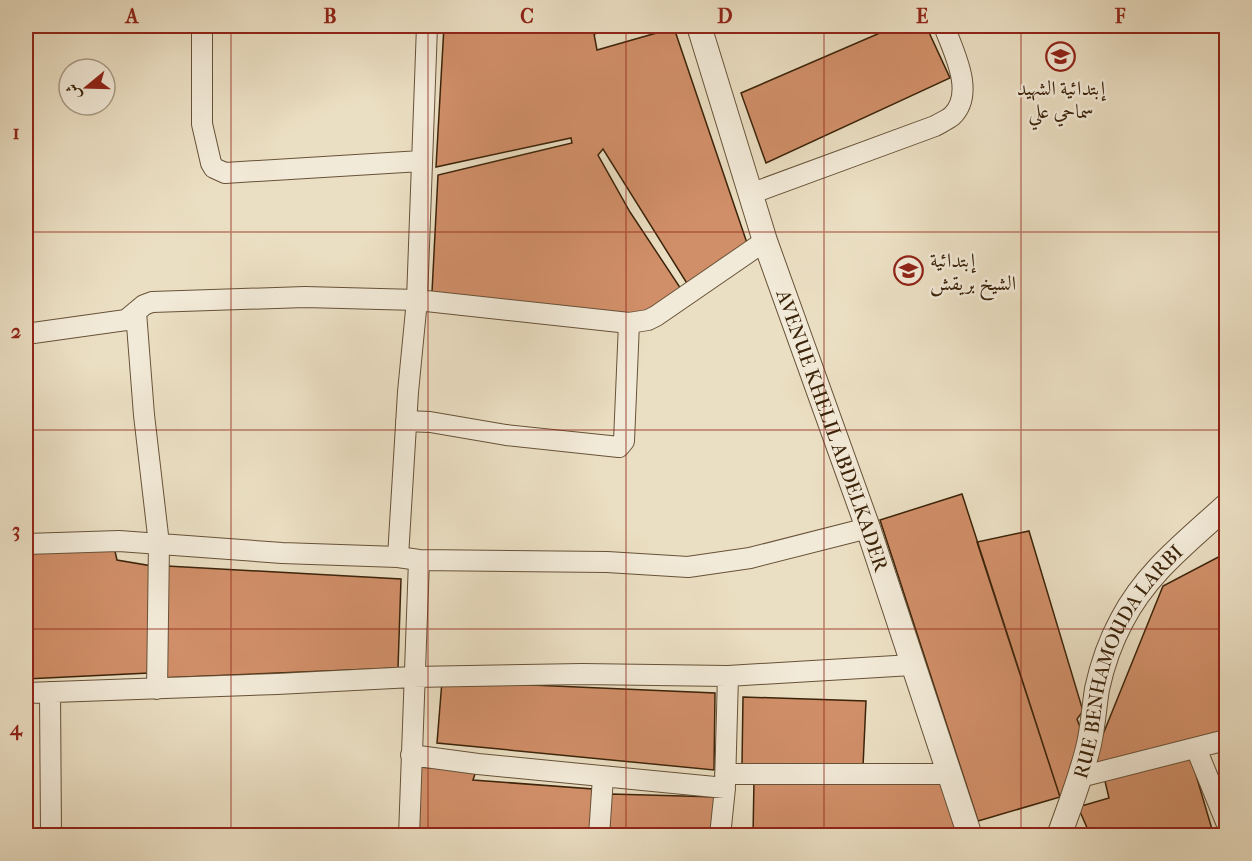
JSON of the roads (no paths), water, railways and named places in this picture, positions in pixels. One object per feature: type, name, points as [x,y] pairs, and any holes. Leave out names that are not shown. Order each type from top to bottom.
[{"type":"street","points":[[202,26],[202,124],[214,168],[225,172],[421,162]]},
{"type":"street","points":[[398,557],[406,422],[417,300],[427,26]]},
{"type":"street","name":"AVENUE KHELIL ABDELKADER","points":[[699,26],[765,241],[868,528],[970,836]]},
{"type":"street","points":[[750,194],[935,126],[951,116],[962,102],[963,91],[960,71],[944,26]]},
{"type":"street","points":[[26,334],[126,320],[144,305],[152,302],[305,297],[417,300],[628,323],[648,320],[765,241]]},
{"type":"street","points":[[136,312],[144,415],[159,544],[157,688]]},
{"type":"street","points":[[406,422],[430,422],[506,435],[620,447],[624,441],[628,323]]},
{"type":"street","name":"RUE BENHAMOUDA LARBI","points":[[1059,836],[1089,745],[1104,662],[1122,619],[1164,561],[1227,506]]},
{"type":"street","points":[[26,544],[119,541],[419,560],[607,562],[688,567],[750,558],[868,528]]},
{"type":"street","points":[[409,836],[419,560]]},
{"type":"street","points":[[26,693],[413,677],[582,674],[728,676],[912,665]]},
{"type":"street","points":[[720,836],[725,781],[728,676]]},
{"type":"street","points":[[50,692],[51,836]]},
{"type":"street","points":[[1080,777],[1227,740]]},
{"type":"street","points":[[1196,748],[1227,822]]},
{"type":"street","points":[[411,755],[603,777],[725,781],[948,774]]},
{"type":"street","points":[[599,836],[603,777]]},
{"type":"place","name":"إبتدائية الشهيد سماحي علي","points":[[1061,57]]},
{"type":"place","name":"إبتدائية الشيخ بريقش","points":[[909,271]]}]
